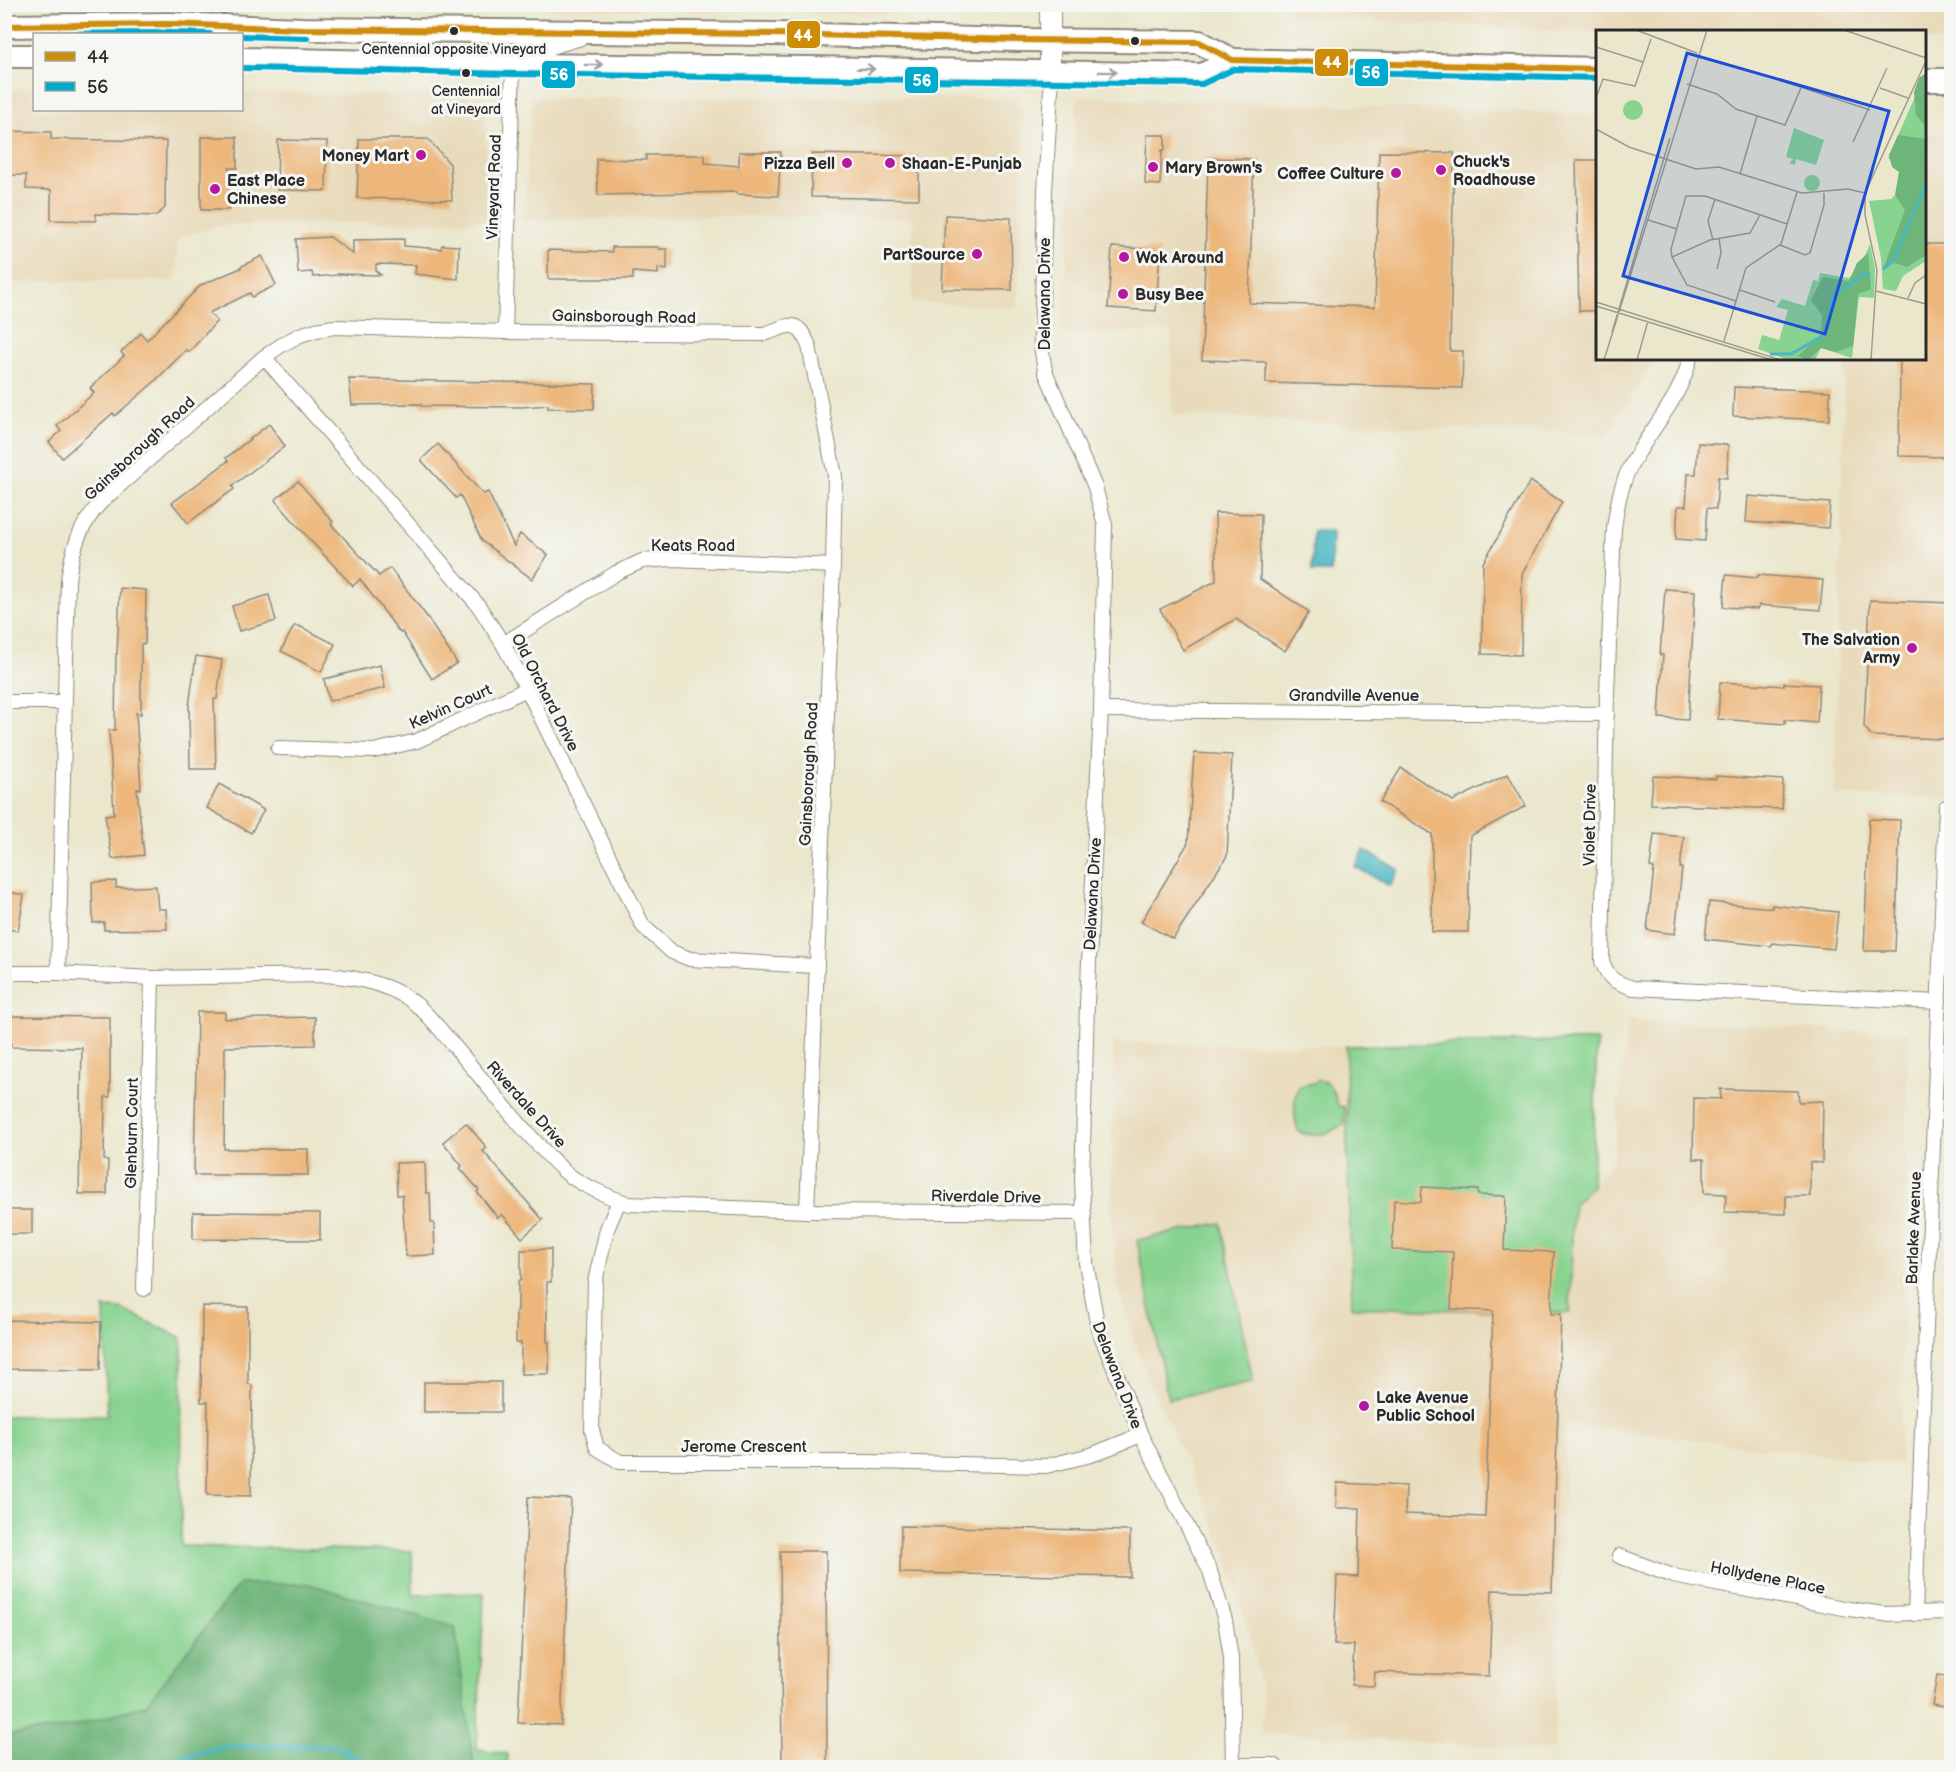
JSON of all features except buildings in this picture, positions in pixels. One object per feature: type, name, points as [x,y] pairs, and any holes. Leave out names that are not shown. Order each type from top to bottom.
[{"type":"main road","points":[[4,26],[169,24],[302,29],[1199,42],[1232,60],[1596,69]]},
{"type":"main road","points":[[4,56],[33,56]]},
{"type":"main road","points":[[243,59],[1202,75],[1232,60]]},
{"type":"main road","points":[[1926,80],[1952,80]]},
{"type":"street","name":"Delawana Drive","points":[[1050,4],[1050,90],[1041,345],[1046,371],[1095,487],[1105,525],[1101,710],[1087,1004],[1082,1182],[1086,1263],[1098,1328],[1141,1435],[1210,1571],[1225,1620],[1231,1658],[1231,1767]]},
{"type":"street","points":[[513,65],[554,46],[600,32]]},
{"type":"street","name":"Vineyard Road","points":[[505,332],[513,65]]},
{"type":"street","name":"Gainsborough Road","points":[[58,973],[63,702],[68,580],[75,542],[94,509],[101,502],[264,357],[300,335],[334,327],[505,332],[763,334],[782,326],[792,325],[804,332],[809,346],[836,476],[807,1211]]},
{"type":"street","name":"Old Orchard Drive","points":[[264,357],[478,604],[527,689],[643,926],[672,952],[690,959],[816,966]]},
{"type":"street","name":"Violet Drive","points":[[1690,360],[1678,392],[1630,469],[1618,501],[1614,528],[1607,714],[1602,961],[1606,974],[1615,983],[1633,988],[1939,1002]]},
{"type":"street","name":"Keats Road","points":[[503,644],[616,573],[642,561],[673,559],[833,566]]},
{"type":"street","name":"Kelvin Court","points":[[278,748],[374,751],[417,741],[527,689]]},
{"type":"street","points":[[4,702],[63,702]]},
{"type":"street","name":"Grandville Avenue","points":[[1101,710],[1607,714]]},
{"type":"street","name":"Barlake Avenue","points":[[1915,1614],[1946,807]]},
{"type":"street","name":"Riverdale Drive","points":[[4,973],[58,973],[152,978],[325,975],[345,976],[371,982],[400,993],[413,1002],[436,1025],[542,1150],[565,1172],[606,1196],[629,1204],[807,1211],[1084,1213]]},
{"type":"street","name":"Glenburn Court","points":[[144,1289],[152,978]]},
{"type":"street","name":"Jerome Crescent","points":[[619,1201],[607,1229],[595,1282],[592,1430],[597,1448],[620,1462],[870,1462],[1046,1466],[1091,1455],[1141,1435]]},
{"type":"street","name":"Hollydene Place","points":[[1619,1556],[1673,1576],[1849,1609],[1884,1614],[1915,1614]]},
{"type":"street","points":[[1915,1614],[1947,1612],[1952,1614]]},
{"type":"street","points":[[1231,1767],[1273,1767]]},
{"type":"shaded area","points":[[999,4],[997,15],[247,5]]},
{"type":"shaded area","points":[[1291,4],[1951,5],[1951,41],[1926,41],[1926,30],[1596,30],[1596,33],[1290,16]]},
{"type":"shaded area","points":[[4,89],[33,89],[33,111],[243,111],[243,92],[485,96],[487,221],[223,225],[178,238],[175,281],[5,283]]},
{"type":"shaded area","points":[[1017,97],[1018,107],[1024,109],[1018,308],[912,302],[913,218],[725,216],[524,220],[532,98]]},
{"type":"shaded area","points":[[1077,97],[1596,114],[1596,360],[1656,360],[1607,434],[1354,425],[1172,415],[1171,331],[1062,334]]},
{"type":"shaded area","points":[[1926,134],[1951,135],[1951,798],[1834,795],[1845,360],[1926,360]]},
{"type":"shaded area","name":"Lake Avenue Public School","points":[[1628,1020],[1908,1033],[1900,1464],[1566,1424],[1554,1750],[1261,1733],[1263,1699],[1253,1649],[1227,1557],[1191,1471],[1152,1388],[1131,1332],[1118,1286],[1111,1216],[1114,1043],[1346,1046],[1352,1307],[1570,1313],[1573,1205],[1612,1164]]},
{"type":"green space","points":[[1597,1041],[1592,1186],[1573,1205],[1570,1313],[1352,1307],[1346,1046]]},
{"type":"green space","points":[[1318,1080],[1330,1086],[1338,1106],[1344,1107],[1344,1125],[1330,1132],[1310,1135],[1299,1132],[1295,1102],[1299,1086]]},
{"type":"green space","points":[[1221,1223],[1253,1382],[1168,1399],[1137,1240]]},
{"type":"green space","points":[[104,1308],[121,1309],[182,1338],[181,1546],[412,1551],[413,1595],[484,1593],[477,1750],[508,1754],[507,1767],[5,1767],[4,1416],[107,1415]]},
{"type":"green space","points":[[239,1584],[309,1584],[455,1627],[474,1767],[5,1767],[5,1736],[71,1727],[146,1705]]},
{"type":"water","points":[[1313,531],[1332,531],[1331,572],[1312,572]]},
{"type":"water","points":[[1364,850],[1399,870],[1390,886],[1355,867]]},
{"type":"waterway","points":[[99,1768],[157,1762],[235,1746],[337,1746],[370,1768]]},
{"type":"transit line","name":"44","points":[[4,26],[169,24],[302,29],[773,34],[1199,42],[1232,60],[1596,69]]},
{"type":"transit line","name":"56","points":[[243,36],[307,38]]},
{"type":"transit line","name":"56","points":[[243,68],[1202,84],[1234,69],[1596,78]]},
{"type":"place","name":"Centennial opposite Vineyard","points":[[454,31]]},
{"type":"place","name":"Centennial at Vineyard","points":[[466,73]]},
{"type":"place","name":"Money Mart","points":[[421,155]]},
{"type":"place","name":"Pizza Bell","points":[[847,163]]},
{"type":"place","name":"Shaan-E-Punjab","points":[[890,163]]},
{"type":"place","name":"Mary Brown's","points":[[1153,167]]},
{"type":"place","name":"Chuck's Roadhouse","points":[[1441,170]]},
{"type":"place","name":"Coffee Culture","points":[[1396,173]]},
{"type":"place","name":"East Place Chinese","points":[[215,189]]},
{"type":"place","name":"PartSource","points":[[977,254]]},
{"type":"place","name":"Wok Around","points":[[1124,257]]},
{"type":"place","name":"Busy Bee","points":[[1123,294]]},
{"type":"place","name":"The Salvation Army","points":[[1912,648]]},
{"type":"place","name":"Lake Avenue Public School","points":[[1364,1406]]}]
